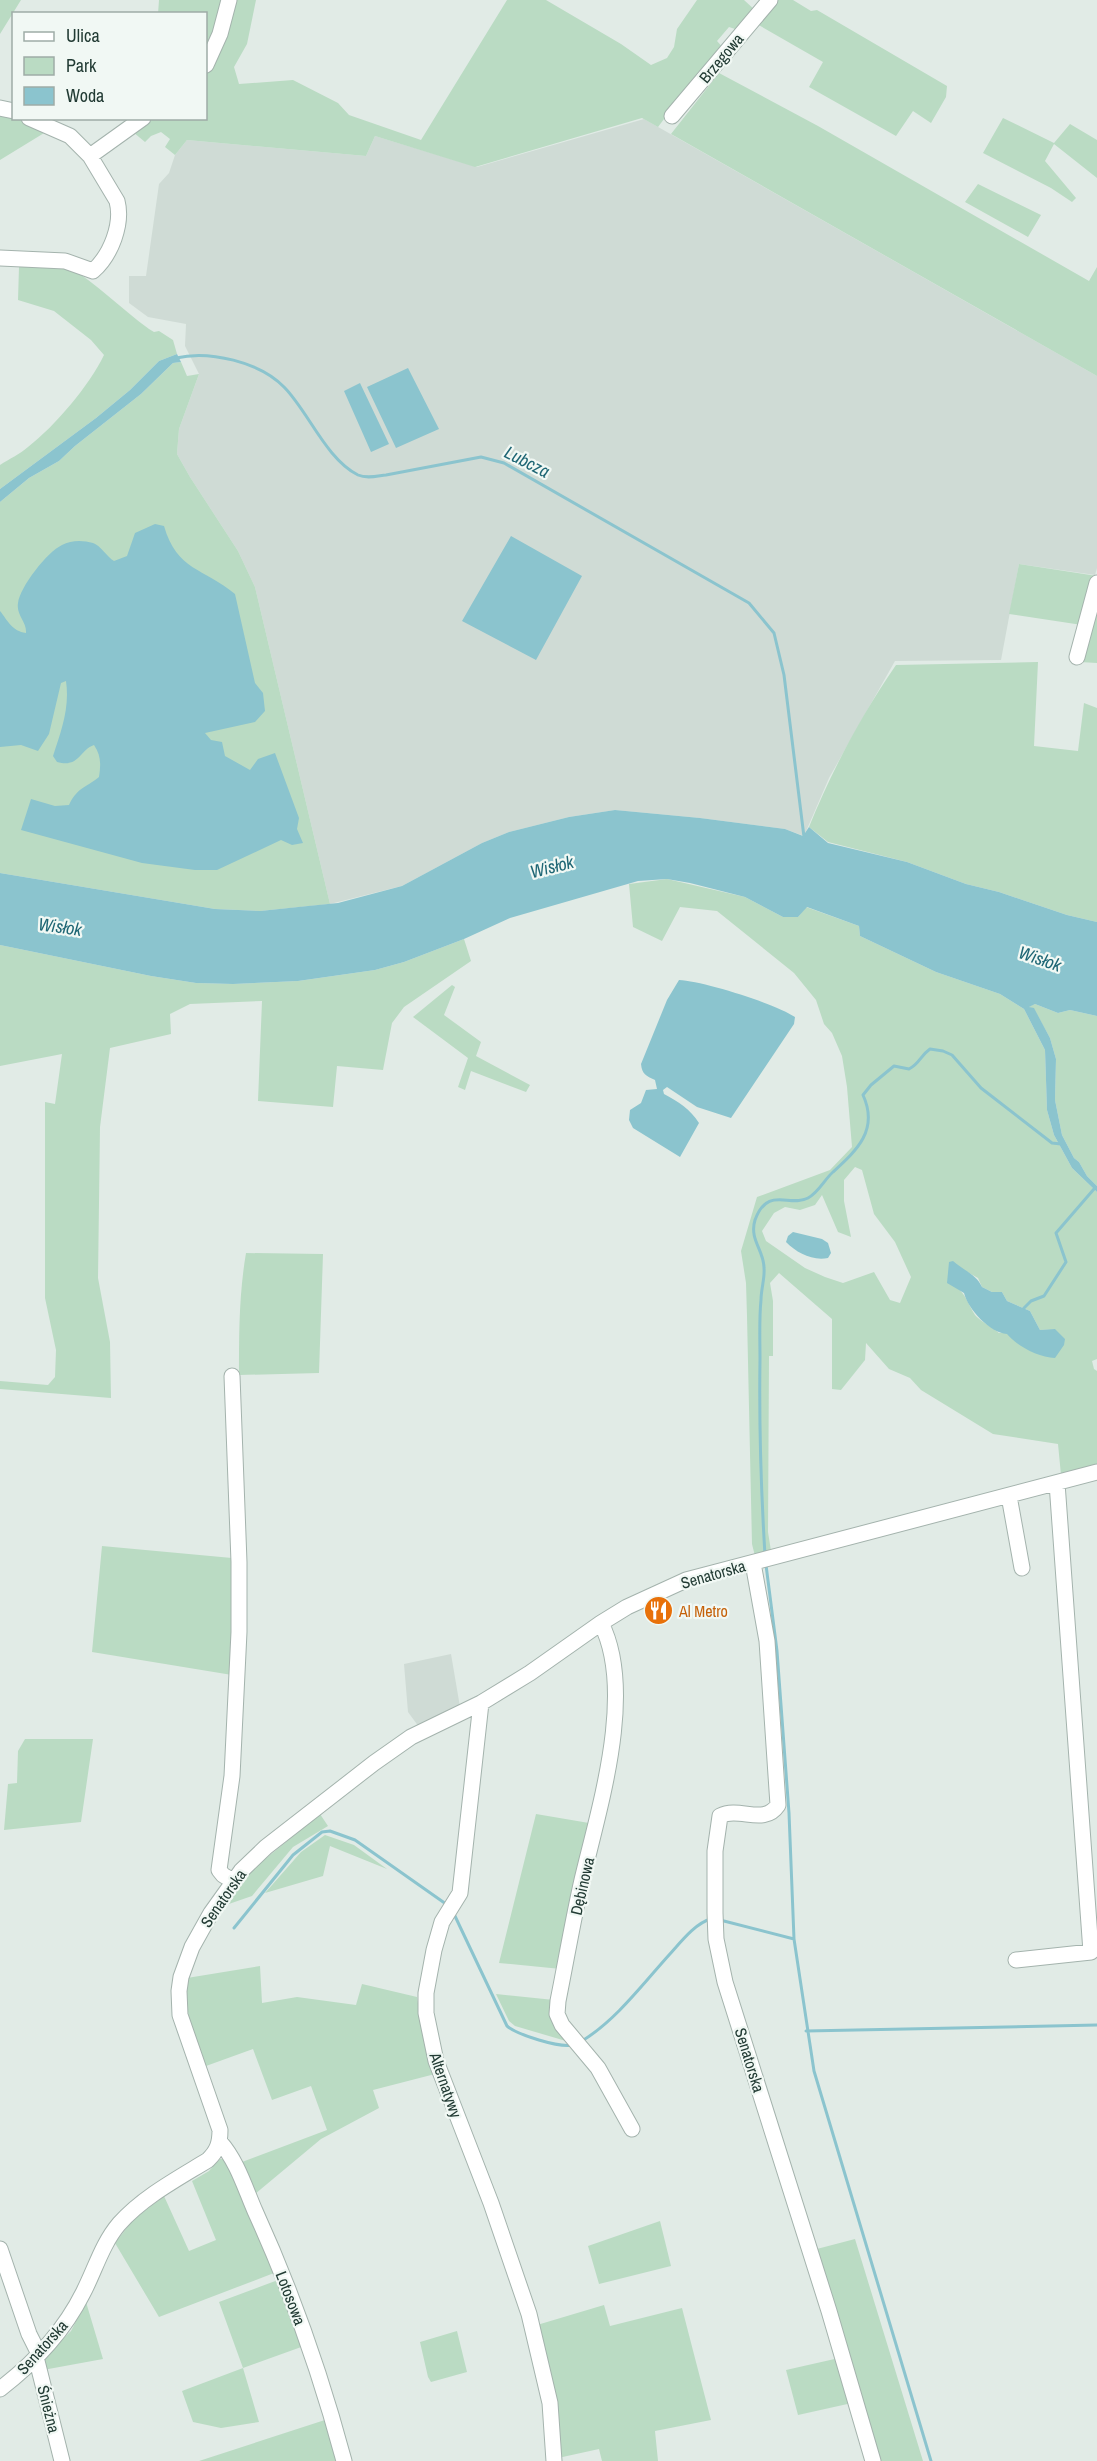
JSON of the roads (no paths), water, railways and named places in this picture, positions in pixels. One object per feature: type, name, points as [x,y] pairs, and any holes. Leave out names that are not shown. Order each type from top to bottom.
[{"type":"street","points":[[207,63],[220,34],[229,0]]},
{"type":"street","name":"Brzegowa","points":[[672,116],[770,0]]},
{"type":"street","points":[[0,258],[65,261],[93,271],[111,247],[118,207],[103,176],[90,156],[70,136],[34,120]]},
{"type":"street","points":[[90,156],[140,120]]},
{"type":"street","points":[[1077,657],[1097,583]]},
{"type":"street","points":[[232,1376],[240,1562],[239,1632],[232,1776],[219,1870],[233,1881]]},
{"type":"street","name":"Senatorska","points":[[0,2389],[56,2336],[71,2314],[109,2239],[118,2226],[141,2203],[208,2160],[220,2142],[217,2121],[180,2015],[181,1977],[196,1940],[211,1913],[241,1871],[266,1847],[396,1746],[481,1703],[530,1673],[601,1623],[646,1597],[686,1580],[1097,1472]]},
{"type":"street","points":[[1016,1960],[1091,1952],[1057,1483]]},
{"type":"street","points":[[1009,1496],[1022,1568]]},
{"type":"street","name":"Senatorska","points":[[753,1563],[767,1641],[777,1805],[770,1814],[764,1816],[733,1813],[720,1816],[716,1851],[715,1919],[725,1982],[873,2461]]},
{"type":"street","name":"Dębinowa","points":[[601,1623],[611,1653],[615,1716],[601,1798],[557,2014],[562,2025],[598,2068],[632,2129]]},
{"type":"street","name":"Alternatywy","points":[[481,1703],[462,1882],[460,1893],[451,1908],[434,1950],[426,1993],[426,2013],[430,2038],[449,2098],[502,2232],[529,2314],[550,2403],[554,2461]]},
{"type":"street","name":"Lotosowa","points":[[220,2142],[233,2162],[289,2288],[325,2391],[344,2461]]},
{"type":"street","name":"Śnieżna","points":[[0,2249],[37,2355],[62,2461]]},
{"type":"water","points":[[177,354],[181,362],[173,363],[141,394],[59,461],[29,478],[0,502],[0,489],[96,418],[130,390],[159,361]]},
{"type":"water","points":[[408,368],[439,429],[396,448],[367,387]]},
{"type":"water","points":[[360,383],[389,444],[371,452],[344,391]]},
{"type":"water","points":[[155,524],[164,526],[176,552],[184,560],[235,594],[255,683],[263,693],[265,711],[255,722],[205,733],[211,740],[222,742],[225,756],[250,770],[258,759],[275,753],[299,818],[297,829],[303,843],[292,845],[281,840],[217,870],[195,870],[142,863],[21,830],[31,799],[55,806],[69,805],[78,792],[99,777],[100,760],[94,745],[70,763],[57,762],[53,756],[66,710],[66,681],[61,683],[49,734],[38,751],[21,745],[0,747],[0,611],[14,628],[26,633],[18,607],[20,596],[35,571],[56,549],[69,542],[89,542],[98,546],[114,561],[127,556],[135,533]]},
{"type":"water","points":[[511,536],[582,576],[536,660],[462,621]]},
{"type":"water","name":"Wisłok","points":[[615,810],[785,829],[803,836],[809,827],[828,843],[907,862],[966,884],[1097,922],[1097,1016],[1070,1010],[1058,1013],[1035,1004],[1029,1007],[1034,1008],[1050,1038],[1056,1059],[1055,1100],[1062,1135],[1074,1158],[1097,1186],[1097,1192],[1072,1168],[1054,1135],[1047,1110],[1045,1050],[1024,1009],[1000,994],[936,972],[860,936],[859,926],[807,907],[798,917],[783,917],[745,897],[690,883],[667,879],[638,881],[510,918],[404,962],[375,970],[298,981],[196,983],[0,945],[0,873],[215,909],[260,911],[338,903],[402,886],[482,843],[509,832],[569,817]]},
{"type":"water","points":[[679,980],[705,984],[739,994],[795,1017],[794,1024],[731,1118],[697,1107],[667,1087],[663,1090],[664,1094],[684,1106],[699,1123],[680,1157],[633,1128],[629,1120],[630,1110],[641,1103],[646,1090],[657,1089],[655,1080],[645,1074],[641,1064],[667,1000]]},
{"type":"water","points":[[793,1232],[822,1239],[828,1243],[831,1253],[828,1258],[811,1257],[795,1250],[786,1242],[788,1236]]},
{"type":"water","points":[[953,1261],[973,1275],[982,1287],[992,1292],[1002,1292],[1007,1301],[1030,1311],[1040,1330],[1055,1329],[1065,1339],[1064,1345],[1055,1358],[1028,1350],[1007,1334],[1000,1333],[987,1325],[970,1306],[964,1293],[947,1283],[949,1262]]},
{"type":"waterway","name":"Lubcza","points":[[176,358],[203,356],[233,360],[274,378],[293,397],[336,458],[358,475],[368,477],[386,475],[481,457],[504,463],[749,603],[774,633],[784,675],[804,837]]},
{"type":"waterway","points":[[765,1555],[760,1408],[760,1314],[764,1272],[762,1256],[754,1233],[755,1220],[760,1209],[772,1200],[801,1200],[815,1193],[850,1156],[863,1138],[868,1119],[863,1095],[871,1085],[894,1066],[909,1069],[930,1049],[952,1055],[981,1088],[1052,1143],[1061,1144]]},
{"type":"waterway","points":[[1024,1308],[1031,1301],[1044,1296],[1066,1262],[1056,1233],[1094,1189]]},
{"type":"waterway","points":[[766,1565],[777,1651],[789,1813],[794,1939],[814,2071],[931,2461]]},
{"type":"waterway","points":[[234,1928],[293,1855],[322,1832],[330,1831],[355,1840],[446,1904]]},
{"type":"waterway","points":[[454,1914],[507,2026],[539,2040],[558,2045],[573,2045]]},
{"type":"waterway","points":[[582,2041],[606,2023],[639,1990],[688,1934],[711,1919]]},
{"type":"waterway","points":[[720,1920],[794,1939]]},
{"type":"waterway","points":[[806,2031],[1097,2025]]},
{"type":"place","name":"Al Metro","points":[[658,1611]]}]
